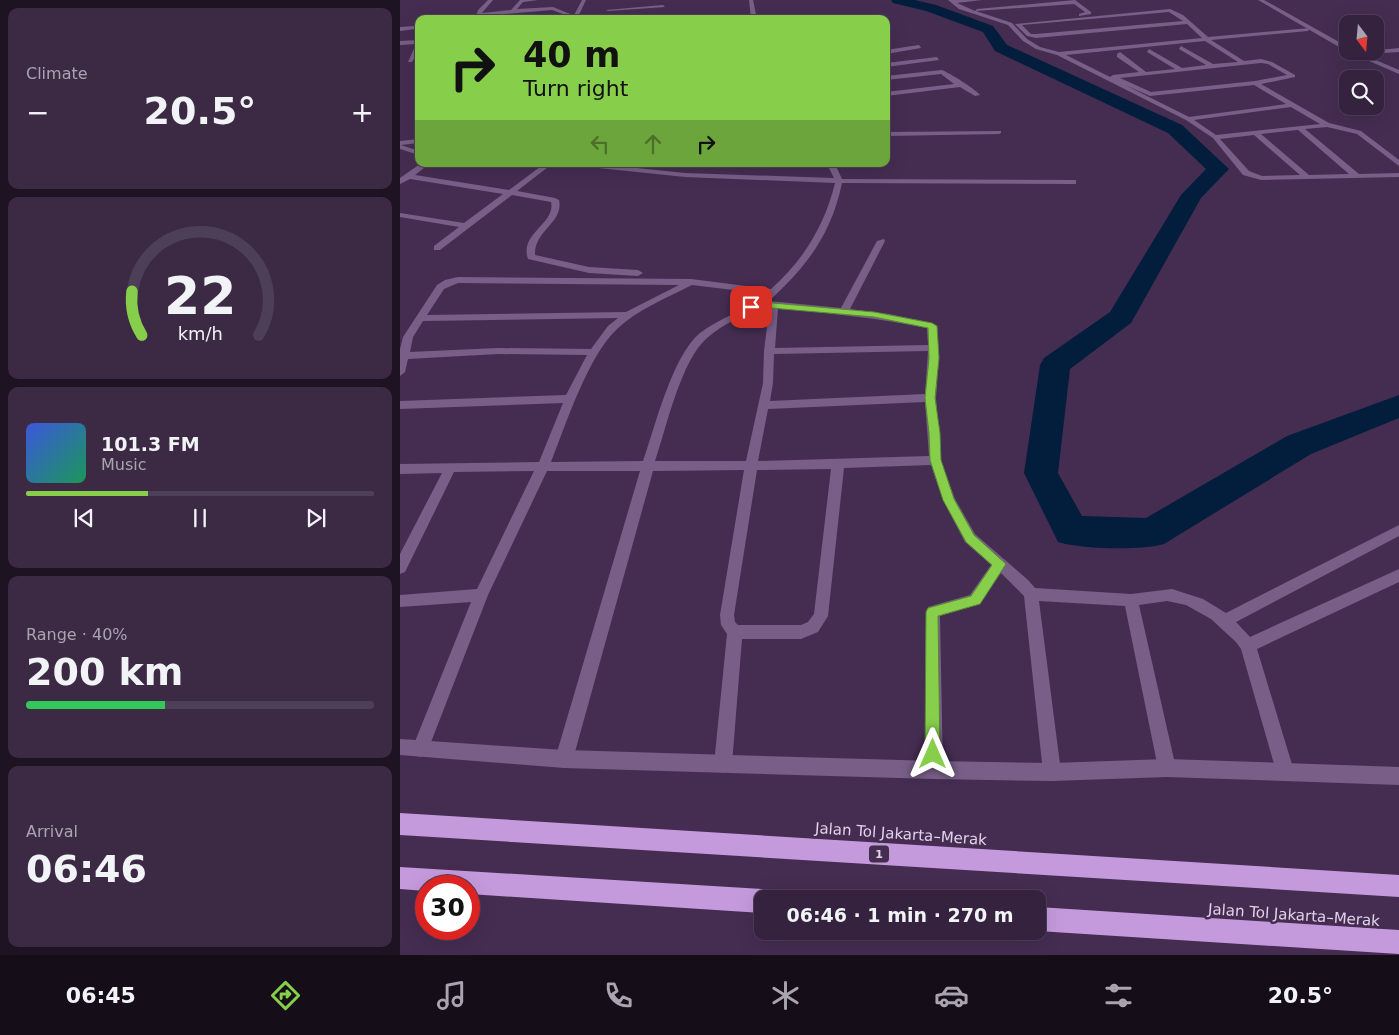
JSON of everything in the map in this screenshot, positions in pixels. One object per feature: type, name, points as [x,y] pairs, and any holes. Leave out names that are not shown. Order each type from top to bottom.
[{"type":"highway","name":"Jalan Tol Jakarta–Merak","points":[[400,824],[1399,886]]},
{"type":"highway","points":[[400,878],[754,900]]},
{"type":"highway","name":"Jalan Tol Jakarta–Merak","points":[[1046,920],[1399,942]]},
{"type":"street","points":[[479,15],[480,10],[491,0]]},
{"type":"street","points":[[513,12],[522,1],[536,0]]},
{"type":"street","points":[[574,15],[584,0]]},
{"type":"street","points":[[661,15],[665,0]]},
{"type":"street","points":[[751,0],[753,15]]},
{"type":"street","points":[[952,1],[980,0]]},
{"type":"street","points":[[1260,0],[1339,45]]},
{"type":"street","points":[[952,1],[961,8],[1004,21],[1013,26],[1022,37],[1038,48],[1062,55],[1188,119],[1215,138],[1246,173],[1252,176],[1261,178],[1399,175]]},
{"type":"street","points":[[971,10],[1073,1],[1089,13],[1004,21]]},
{"type":"street","points":[[548,3],[553,8],[570,15]]},
{"type":"street","points":[[608,15],[608,7],[663,6]]},
{"type":"street","points":[[492,15],[553,8]]},
{"type":"street","points":[[1187,22],[1036,36],[1029,35],[1018,24],[1164,9],[1173,11],[1187,22],[1208,40],[1242,62]]},
{"type":"street","points":[[400,29],[414,28]]},
{"type":"street","points":[[1225,39],[1308,29]]},
{"type":"street","points":[[1277,32],[1285,36]]},
{"type":"street","points":[[1102,45],[1315,33]]},
{"type":"street","points":[[1062,55],[1208,40]]},
{"type":"street","points":[[1144,73],[1119,56],[1124,53],[1181,48],[1208,40]]},
{"type":"street","points":[[400,43],[415,43]]},
{"type":"street","points":[[890,52],[919,48]]},
{"type":"street","points":[[1181,48],[1212,66]]},
{"type":"street","points":[[1384,51],[1399,50]]},
{"type":"street","points":[[410,61],[415,51]]},
{"type":"street","points":[[1149,51],[1180,69]]},
{"type":"street","points":[[890,65],[937,59]]},
{"type":"street","points":[[1371,60],[1399,72]]},
{"type":"street","points":[[1242,62],[1267,62],[1293,75],[1255,83],[1150,94],[1113,77],[1212,66],[1242,62]]},
{"type":"street","points":[[890,78],[942,72],[977,95]]},
{"type":"street","points":[[1255,83],[1327,125],[1359,132],[1399,164]]},
{"type":"street","points":[[890,94],[960,85]]},
{"type":"street","points":[[1148,99],[1265,89]]},
{"type":"street","points":[[1188,119],[1291,105]]},
{"type":"street","points":[[1215,138],[1327,125]]},
{"type":"street","points":[[1300,129],[1358,177]]},
{"type":"street","points":[[890,134],[1000,132]]},
{"type":"street","points":[[1256,133],[1307,177]]},
{"type":"street","points":[[400,145],[415,142]]},
{"type":"street","points":[[400,145],[415,151]]},
{"type":"street","points":[[400,182],[421,167]]},
{"type":"street","points":[[437,248],[544,167]]},
{"type":"street","points":[[608,167],[686,175],[839,181],[1073,182]]},
{"type":"street","points":[[767,304],[773,292],[791,275],[809,251],[828,218],[839,181],[832,167]]},
{"type":"street","points":[[408,176],[555,200],[558,206],[556,213],[537,232],[529,248],[531,257],[590,270],[661,275],[668,281]]},
{"type":"street","points":[[400,216],[466,226]]},
{"type":"street","points":[[844,310],[881,241]]},
{"type":"street","points":[[400,372],[405,356],[404,337],[421,318],[440,287],[448,282],[458,280],[668,281],[773,292]]},
{"type":"street","points":[[420,749],[481,595],[543,466],[570,399],[594,352],[612,328],[628,315],[691,282]]},
{"type":"street","points":[[767,304],[774,311],[769,351],[768,383],[751,466],[726,615],[728,626],[735,632],[801,632],[813,627],[821,616],[838,465]]},
{"type":"street","points":[[564,759],[648,464],[677,378],[694,347],[703,336],[727,320],[767,304],[844,310],[932,326],[933,348],[930,398],[935,460],[948,500],[970,538],[1024,584],[1031,594],[1052,772]]},
{"type":"street","points":[[421,318],[628,315]]},
{"type":"street","points":[[769,351],[933,348]]},
{"type":"street","points":[[405,356],[498,351],[594,352]]},
{"type":"street","points":[[763,405],[930,398]]},
{"type":"street","points":[[400,405],[570,399]]},
{"type":"street","points":[[400,469],[648,464],[838,465],[935,460]]},
{"type":"street","points":[[400,568],[450,468]]},
{"type":"street","points":[[1224,621],[1399,530]]},
{"type":"street","points":[[934,770],[931,618],[933,612],[975,600],[999,564]]},
{"type":"street","points":[[1248,646],[1399,574]]},
{"type":"street","points":[[1031,594],[1131,600],[1175,595],[1204,605],[1224,621],[1248,646],[1285,771]]},
{"type":"street","points":[[400,601],[481,595]]},
{"type":"street","points":[[1131,600],[1167,768]]},
{"type":"street","points":[[723,764],[735,632]]},
{"type":"street","points":[[400,748],[564,759],[934,770],[1052,772],[1167,768],[1399,776]]},
{"type":"waterway","points":[[898,0],[931,8],[988,29],[1001,48],[1175,129],[1218,169],[1192,195],[1121,317],[1055,365],[1041,473],[1071,531],[1151,533],[1299,445],[1399,406]]},
{"type":"route","points":[[751,307],[762,302],[771,305],[817,310],[844,310],[932,326],[934,358],[930,398],[935,460],[948,500],[970,538],[999,564],[975,600],[933,612],[931,618],[933,754]]}]
